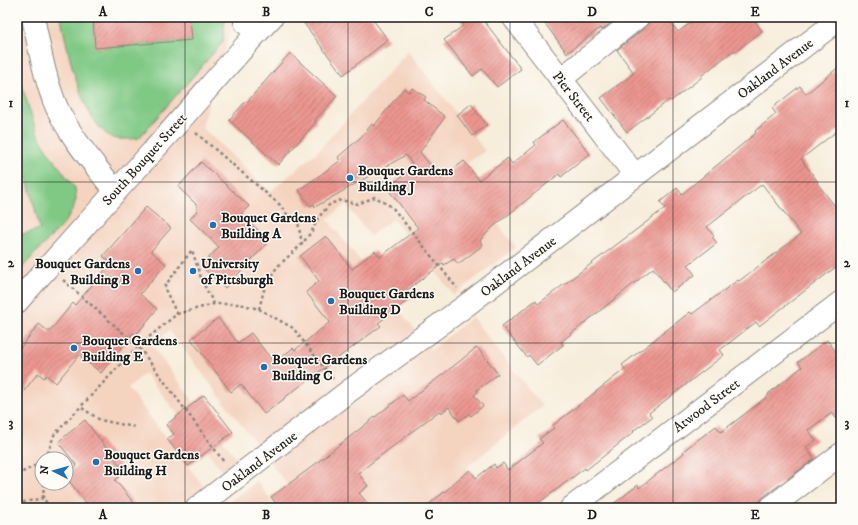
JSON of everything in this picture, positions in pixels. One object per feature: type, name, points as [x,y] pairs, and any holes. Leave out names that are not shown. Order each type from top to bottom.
[{"type":"street","points":[[33,17],[44,67],[57,108],[82,148],[115,191]]},
{"type":"street","name":"South Bouquet Street","points":[[17,302],[151,152],[250,26],[272,17]]},
{"type":"street","name":"Pier Street","points":[[513,17],[635,175]]},
{"type":"street","points":[[561,79],[638,17]]},
{"type":"street","name":"Oakland Avenue","points":[[197,508],[345,394],[468,304],[837,21]]},
{"type":"street","name":"Atwood Street","points":[[571,508],[841,302]]},
{"type":"street","points":[[770,508],[841,454]]},
{"type":"path","points":[[194,131],[280,205],[289,217],[298,222],[318,218]]},
{"type":"path","points":[[259,309],[265,286],[278,267],[302,244],[312,231],[318,218],[330,204],[341,200],[358,204],[375,197],[384,201],[396,211],[468,304]]},
{"type":"path","points":[[298,222],[302,244]]},
{"type":"path","points":[[177,314],[164,287],[192,250],[202,281],[214,304]]},
{"type":"path","points":[[61,279],[138,346],[228,466]]},
{"type":"path","points":[[49,451],[54,435],[82,408],[138,346],[177,314],[214,304],[240,304],[259,309],[293,328],[345,394]]},
{"type":"path","points":[[82,408],[100,420],[134,427]]},
{"type":"path","points":[[17,475],[34,466]]},
{"type":"path","points":[[43,491],[43,498],[51,508]]},
{"type":"path","points":[[17,502],[43,498]]},
{"type":"shaded area","name":"University of Pittsburgh","points":[[17,17],[234,17],[202,127],[270,192],[317,152],[408,51],[485,151],[455,171],[516,247],[454,295],[393,219],[370,236],[346,204],[327,219],[431,350],[472,317],[542,406],[467,467],[498,508],[305,508],[169,330],[152,346],[240,463],[226,475],[145,373],[128,388],[220,508],[17,508]]},
{"type":"shaded area","points":[[257,481],[276,508],[222,508]]},
{"type":"green space","points":[[61,17],[93,17],[96,48],[191,40],[190,17],[225,17],[223,42],[139,138],[115,139],[109,136],[99,126],[90,113],[83,98],[71,63]]},
{"type":"green space","points":[[17,71],[37,133],[48,152],[75,188],[76,199],[73,209],[64,223],[17,273],[17,252],[20,251],[17,236],[40,229],[17,139]]},
{"type":"building","points":[[93,17],[190,17],[192,40],[95,48]]},
{"type":"building","points":[[299,17],[371,17],[388,40],[343,75]]},
{"type":"building","points":[[458,17],[481,17],[521,69],[497,87],[482,69],[473,76],[444,40],[464,25]]},
{"type":"building","points":[[540,17],[618,17],[602,30],[600,28],[567,53]]},
{"type":"building","points":[[650,17],[667,17],[678,32],[698,17],[752,17],[762,31],[735,52],[734,50],[671,101],[669,100],[627,132],[601,98],[634,73],[617,50],[646,27]]},
{"type":"building","points":[[290,53],[337,96],[278,165],[229,120]]},
{"type":"building","points":[[841,65],[841,128],[801,159],[841,214],[841,263],[759,326],[756,322],[720,350],[724,355],[649,413],[652,417],[586,470],[585,468],[532,508],[424,508],[470,470],[476,478],[494,464],[496,468],[503,463],[508,470],[543,443],[539,439],[554,428],[552,426],[625,369],[622,365],[690,312],[692,314],[738,280],[739,281],[801,234],[762,184],[707,227],[717,243],[688,265],[695,275],[672,292],[653,268],[561,342],[563,345],[537,365],[529,355],[527,357],[502,326],[536,300],[538,304],[665,208],[660,202],[677,188],[682,194],[756,133],[755,131],[776,114],[772,108],[800,86],[806,94]]},
{"type":"building","points":[[404,88],[409,92],[412,88],[426,97],[424,100],[445,117],[420,152],[441,179],[464,161],[479,180],[508,158],[512,164],[536,145],[534,142],[563,120],[590,154],[561,177],[559,174],[493,227],[480,240],[482,246],[458,264],[454,259],[444,265],[443,263],[406,291],[411,298],[378,323],[381,326],[264,414],[241,384],[231,392],[191,339],[218,318],[238,343],[251,333],[274,363],[293,348],[295,350],[330,322],[306,292],[319,281],[300,256],[326,236],[352,269],[375,251],[380,257],[418,228],[387,188],[414,167],[406,155],[315,207],[314,204],[310,206],[299,190],[340,161],[338,157],[360,138],[372,124],[374,126]]},
{"type":"building","points":[[471,104],[487,125],[472,136],[457,115]]},
{"type":"building","name":"Bouquet Gardens Building A","points":[[201,162],[249,206],[241,214],[269,241],[225,288],[201,266],[219,247],[190,219],[198,210],[196,208],[198,206],[178,187]]},
{"type":"building","points":[[146,207],[171,228],[151,251],[166,264],[140,294],[157,309],[136,335],[133,333],[101,373],[79,355],[56,383],[46,375],[44,378],[38,373],[17,400],[17,352],[39,324],[49,332],[73,303],[75,305],[111,263],[103,256]]},
{"type":"building","points":[[827,340],[841,358],[841,424],[832,413],[808,430],[816,440],[806,447],[814,459],[762,498],[758,505],[754,508],[608,508],[638,485],[639,488],[684,453],[683,451],[716,426],[721,432],[754,407],[802,367],[798,362]]},
{"type":"building","points":[[477,347],[498,374],[477,390],[478,392],[474,395],[483,406],[471,416],[469,414],[459,421],[449,407],[441,413],[439,411],[358,473],[368,486],[359,493],[371,508],[279,508],[271,497],[403,395],[408,401]]},
{"type":"building","points":[[204,395],[233,432],[188,466],[167,439],[174,434],[166,425]]},
{"type":"building","name":"Bouquet Gardens Building H","points":[[85,420],[125,472],[115,480],[138,508],[90,508],[74,487],[74,468],[77,466],[74,462],[74,451],[65,451],[58,442]]},
{"type":"place","name":"Bouquet Gardens Building J","points":[[350,178]]},
{"type":"place","name":"Bouquet Gardens Building A","points":[[213,225]]},
{"type":"place","name":"Bouquet Gardens Building B","points":[[138,271]]},
{"type":"place","name":"University of Pittsburgh","points":[[193,271]]},
{"type":"place","name":"Bouquet Gardens Building D","points":[[331,301]]},
{"type":"place","name":"Bouquet Gardens Building E","points":[[74,348]]},
{"type":"place","name":"Bouquet Gardens Building C","points":[[264,367]]},
{"type":"place","name":"Bouquet Gardens Building H","points":[[96,462]]}]
